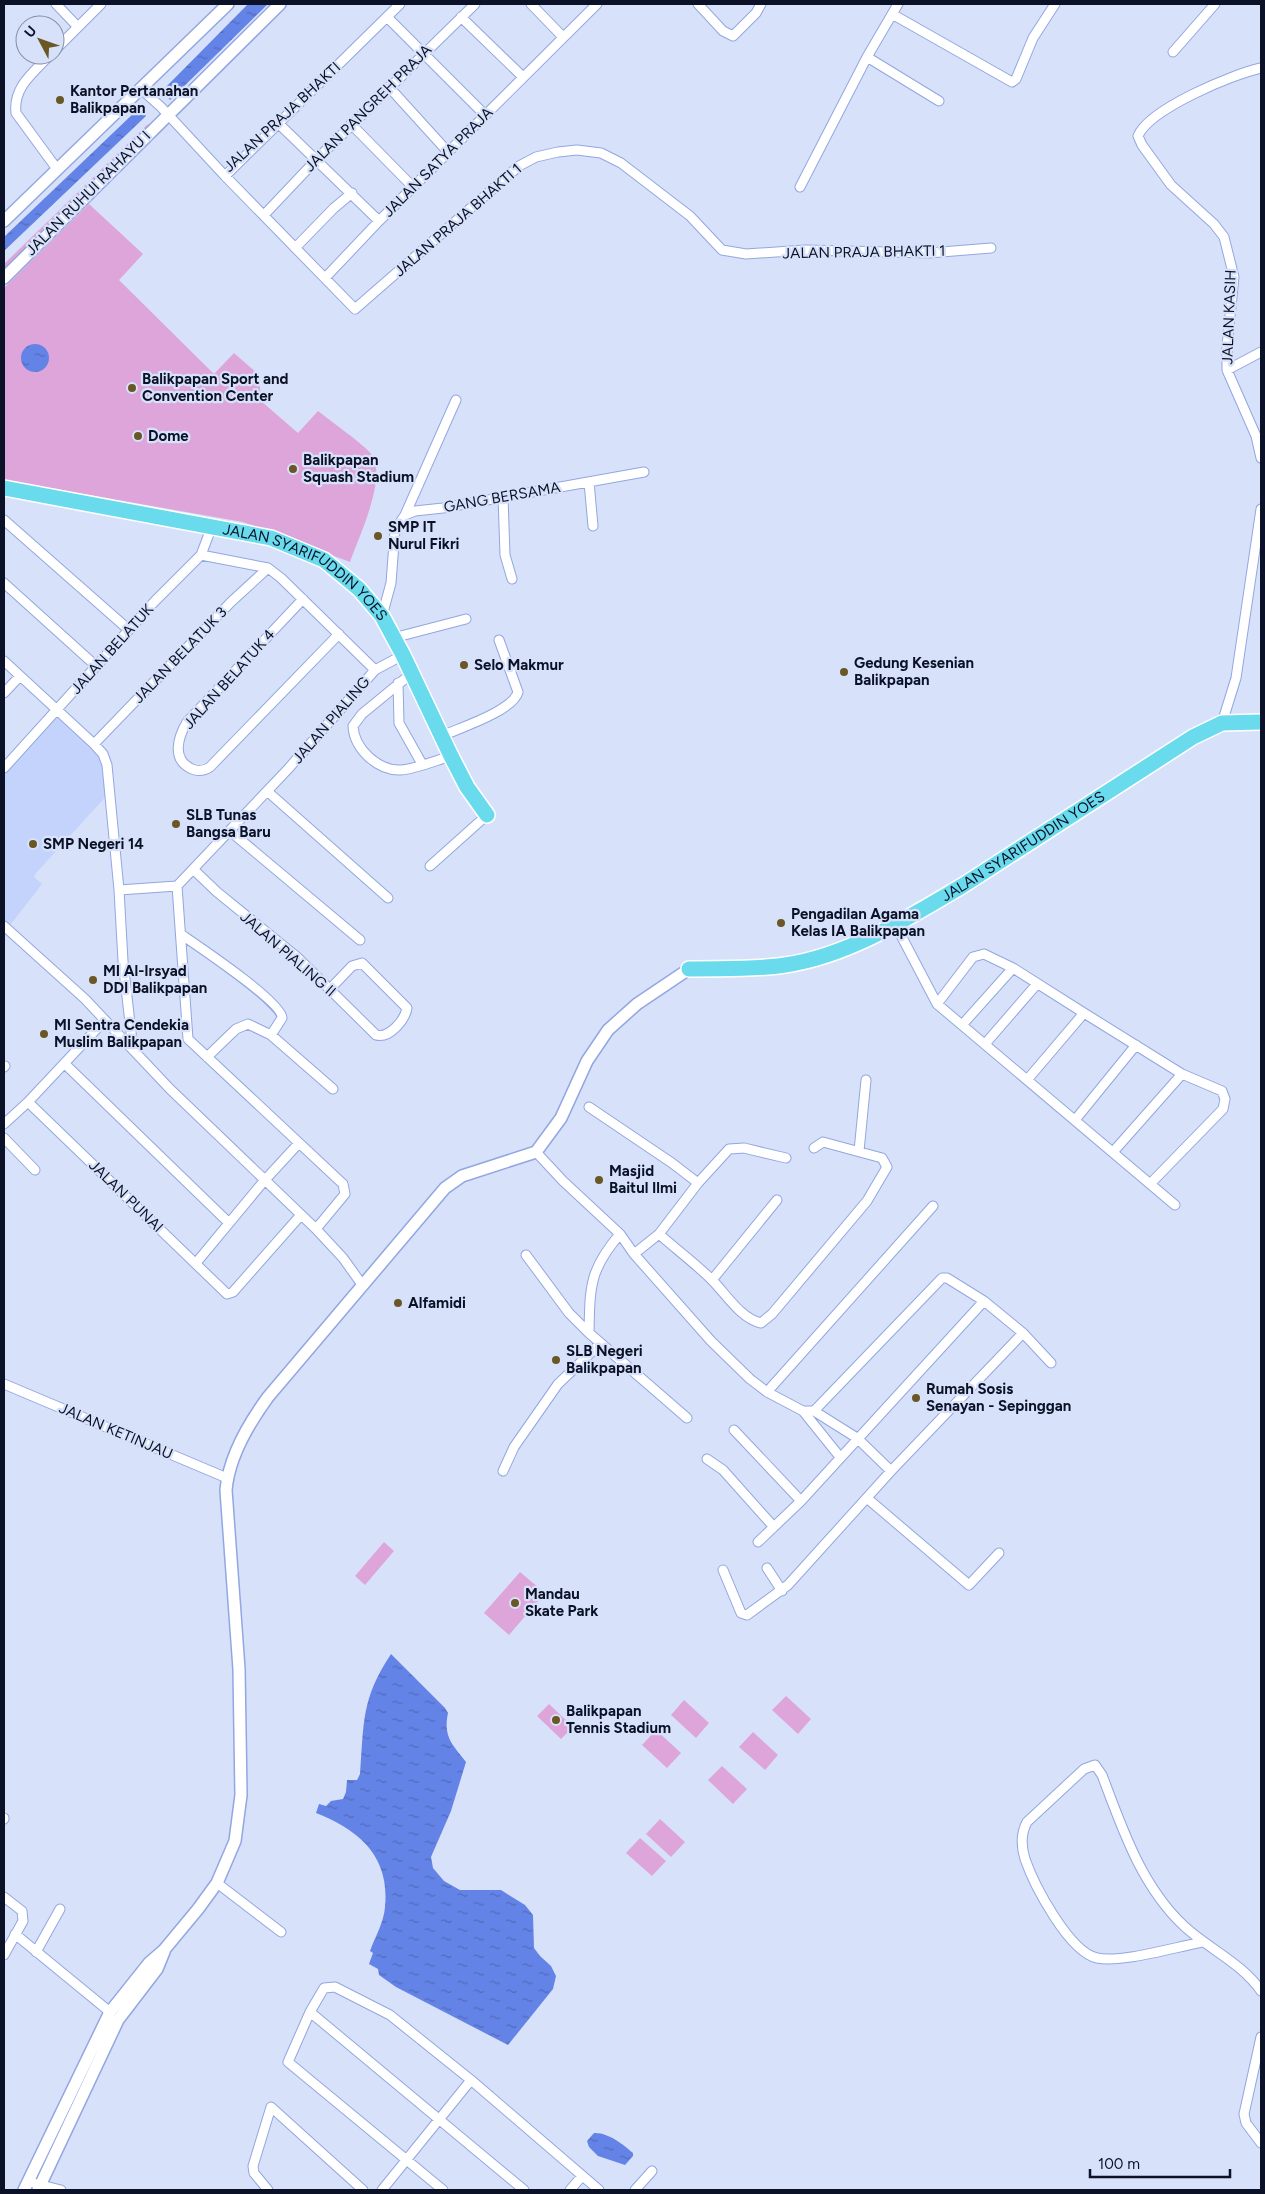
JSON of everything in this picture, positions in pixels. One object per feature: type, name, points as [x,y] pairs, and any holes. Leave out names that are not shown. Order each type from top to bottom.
[{"type":"highway","name":"JALAN SYARIFUDDIN YOES","points":[[4,488],[271,538],[324,560],[359,589],[382,616],[412,673],[451,756],[467,786],[486,815]]},
{"type":"highway","name":"JALAN SYARIFUDDIN YOES","points":[[689,969],[745,969],[805,961],[857,942],[895,924],[962,886],[1193,737],[1222,723],[1261,722]]},
{"type":"street","points":[[56,4],[77,26]]},
{"type":"street","points":[[65,39],[101,4]]},
{"type":"street","points":[[4,221],[57,169],[145,92],[228,4]]},
{"type":"street","name":"JALAN RUHUI RAHAYU I","points":[[4,278],[164,111],[280,4]]},
{"type":"street","name":"JALAN PRAJA BHAKTI","points":[[145,92],[224,176],[400,4]]},
{"type":"street","name":"JALAN PANGREH PRAJA","points":[[264,215],[351,124],[475,4]]},
{"type":"street","points":[[531,4],[563,37]]},
{"type":"street","name":"JALAN SATYA PRAJA","points":[[278,123],[379,221],[412,186],[597,4]]},
{"type":"street","points":[[698,4],[724,31],[733,36],[756,13],[761,4]]},
{"type":"street","points":[[800,187],[866,57],[898,4]]},
{"type":"street","points":[[892,14],[1012,82],[1016,79],[1033,38],[1055,4]]},
{"type":"street","points":[[1173,52],[1215,4]]},
{"type":"street","points":[[387,17],[485,115]]},
{"type":"street","points":[[461,17],[523,77]]},
{"type":"street","points":[[866,57],[939,101]]},
{"type":"street","points":[[41,65],[19,88],[15,104],[16,113],[57,169]]},
{"type":"street","name":"JALAN KASIH","points":[[1261,68],[1239,74],[1173,105],[1147,122],[1138,136],[1142,145],[1171,185],[1214,224],[1224,237],[1234,277],[1227,370],[1256,436],[1261,458]]},
{"type":"street","points":[[389,87],[448,152]]},
{"type":"street","points":[[351,124],[412,186]]},
{"type":"street","name":"JALAN PRAJA BHAKTI 1","points":[[224,176],[355,309],[518,166],[536,157],[577,150],[601,153],[621,163],[690,216],[722,250],[746,254],[805,250],[929,253],[991,248]]},
{"type":"street","points":[[296,248],[334,208],[352,193]]},
{"type":"street","points":[[325,278],[379,221]]},
{"type":"street","points":[[1227,370],[1261,352]]},
{"type":"street","points":[[382,616],[391,583],[395,530],[405,515],[456,400]]},
{"type":"street","name":"GANG BERSAMA","points":[[405,515],[415,511],[443,508],[644,472]]},
{"type":"street","points":[[589,482],[593,526]]},
{"type":"street","points":[[503,496],[505,555],[512,578]]},
{"type":"street","points":[[1222,723],[1236,678],[1261,509]]},
{"type":"street","points":[[4,520],[129,630]]},
{"type":"street","name":"JALAN BELATUK","points":[[4,768],[129,630],[201,556],[212,526]]},
{"type":"street","points":[[201,556],[268,568]]},
{"type":"street","name":"JALAN PIALING","points":[[177,886],[267,791],[375,670],[303,599],[268,568]]},
{"type":"street","name":"JALAN BELATUK 3","points":[[94,744],[231,602],[268,568]]},
{"type":"street","points":[[4,583],[96,666]]},
{"type":"street","name":"JALAN BELATUK 4","points":[[303,599],[186,722],[180,733],[178,747],[179,758],[188,767],[196,771],[210,767],[339,634]]},
{"type":"street","points":[[393,638],[466,618]]},
{"type":"street","points":[[442,736],[499,711],[516,697],[518,692],[500,640]]},
{"type":"street","points":[[375,670],[403,655]]},
{"type":"street","points":[[4,661],[94,744],[103,754],[107,765],[119,890],[123,961],[133,1050]]},
{"type":"street","points":[[412,673],[362,714],[353,726],[356,744],[371,759],[388,767],[401,770],[451,756]]},
{"type":"street","points":[[4,693],[20,676]]},
{"type":"street","points":[[398,683],[399,723],[422,764]]},
{"type":"street","points":[[267,791],[388,898]]},
{"type":"street","points":[[430,866],[486,815]]},
{"type":"street","points":[[230,831],[360,940]]},
{"type":"street","name":"JALAN PIALING II","points":[[194,870],[217,892],[297,957],[376,1035],[382,1037],[387,1035],[404,1016],[407,1008],[362,963],[357,963],[330,988]]},
{"type":"street","points":[[119,890],[177,886],[188,1039],[343,1184],[345,1194],[316,1228]]},
{"type":"street","points":[[895,924],[937,1004],[1176,1205]]},
{"type":"street","points":[[4,926],[66,980],[264,1181],[300,1216],[316,1228],[343,1258],[363,1286]]},
{"type":"street","points":[[182,935],[251,985],[280,1009],[282,1018],[271,1035]]},
{"type":"street","points":[[937,1004],[973,956],[978,953],[984,954],[1012,968],[1182,1074],[1222,1091],[1225,1104],[1222,1109],[1150,1184]]},
{"type":"street","points":[[962,1025],[1012,968]]},
{"type":"street","points":[[61,2190],[27,2186],[110,2012],[149,1964],[164,1950],[217,1883],[235,1841],[241,1796],[240,1669],[237,1610],[228,1522],[227,1478],[240,1444],[260,1407],[453,1181],[536,1152],[561,1118],[587,1061],[608,1030],[637,1004],[689,969]]},
{"type":"street","points":[[986,1044],[1037,984]]},
{"type":"street","points":[[1027,1080],[1084,1013]]},
{"type":"street","points":[[4,1124],[65,1064],[105,1020]]},
{"type":"street","points":[[208,1057],[242,1024],[248,1024],[271,1035],[333,1089]]},
{"type":"street","points":[[1075,1120],[1136,1045]]},
{"type":"street","points":[[65,1064],[229,1223]]},
{"type":"street","points":[[1113,1152],[1182,1074]]},
{"type":"street","points":[[859,1151],[866,1080]]},
{"type":"street","name":"JALAN PUNAI","points":[[28,1102],[229,1294],[300,1216]]},
{"type":"street","points":[[589,1107],[672,1163],[698,1183]]},
{"type":"street","points":[[4,1138],[35,1170]]},
{"type":"street","points":[[659,1234],[712,1280],[753,1321],[761,1323],[772,1314],[867,1201],[877,1187],[887,1166],[882,1158],[823,1142],[814,1148]]},
{"type":"street","points":[[196,1263],[264,1181],[299,1143]]},
{"type":"street","points":[[634,1254],[659,1234],[698,1183],[729,1149],[744,1148],[786,1158]]},
{"type":"street","points":[[536,1152],[563,1181],[620,1234],[634,1254],[711,1341],[750,1379],[767,1392],[803,1411],[840,1457]]},
{"type":"street","points":[[712,1280],[777,1200]]},
{"type":"street","points":[[767,1392],[933,1206]]},
{"type":"street","points":[[589,1333],[590,1300],[594,1274],[602,1255],[620,1234]]},
{"type":"street","points":[[526,1255],[569,1313],[589,1333],[687,1418]]},
{"type":"street","points":[[814,1411],[941,1279],[947,1278],[984,1301],[1023,1333],[1051,1363]]},
{"type":"street","points":[[758,1542],[801,1501],[984,1301]]},
{"type":"street","points":[[723,1570],[743,1615],[747,1615],[782,1591],[868,1499],[891,1471],[1023,1333]]},
{"type":"street","points":[[503,1471],[514,1447],[558,1384],[601,1343]]},
{"type":"street","name":"JALAN KETINJAU","points":[[4,1384],[227,1478]]},
{"type":"street","points":[[803,1411],[814,1411],[857,1438],[891,1471]]},
{"type":"street","points":[[734,1430],[801,1501]]},
{"type":"street","points":[[707,1459],[727,1475],[773,1526]]},
{"type":"street","points":[[868,1499],[969,1585],[999,1553]]},
{"type":"street","points":[[767,1568],[782,1591]]},
{"type":"street","points":[[1202,1942],[1111,1960],[1095,1958],[1082,1949],[1056,1923],[1025,1858],[1023,1830],[1027,1822],[1084,1768],[1095,1766],[1102,1776],[1131,1852],[1163,1902],[1182,1924],[1202,1942],[1246,1973],[1261,1991]]},
{"type":"street","points":[[217,1883],[281,1932]]},
{"type":"street","points":[[4,1897],[22,1911],[23,1921],[4,1955]]},
{"type":"street","points":[[36,1952],[60,1909]]},
{"type":"street","points":[[15,1934],[110,2012]]},
{"type":"street","points":[[40,2188],[118,2020],[157,1969],[164,1950]]},
{"type":"street","points":[[443,2190],[408,2158],[288,2062],[322,1990],[335,1987],[390,2015],[472,2080],[599,2190]]},
{"type":"street","points":[[310,2012],[524,2190]]},
{"type":"street","points":[[1261,2037],[1244,2114],[1246,2123],[1261,2143]]},
{"type":"street","points":[[382,2190],[472,2080]]},
{"type":"street","points":[[268,2190],[254,2173],[253,2166],[271,2107],[363,2190]]},
{"type":"street","points":[[636,2190],[652,2171]]},
{"type":"street","points":[[570,2190],[582,2176]]},
{"type":"shaded area","points":[[148,124],[153,128],[4,274],[4,264]]},
{"type":"shaded area","name":"Balikpapan Sport and Convention Center","points":[[89,204],[143,254],[119,280],[214,374],[234,353],[259,375],[261,401],[298,433],[318,411],[355,439],[372,455],[376,465],[374,493],[350,562],[243,522],[4,480],[4,288]]},
{"type":"shaded area","name":"SMP Negeri 14","points":[[59,715],[101,756],[110,792],[36,873],[34,877],[42,884],[7,929],[4,925],[4,774]]},
{"type":"shaded area","points":[[384,1542],[394,1551],[365,1585],[355,1576]]},
{"type":"shaded area","name":"Mandau Skate Park","points":[[520,1572],[545,1593],[509,1635],[484,1613]]},
{"type":"shaded area","points":[[786,1696],[811,1719],[798,1734],[772,1710]]},
{"type":"shaded area","points":[[684,1700],[709,1723],[696,1738],[671,1715]]},
{"type":"shaded area","points":[[549,1704],[573,1727],[561,1739],[537,1716]]},
{"type":"shaded area","points":[[656,1730],[681,1753],[667,1768],[642,1745]]},
{"type":"shaded area","points":[[753,1732],[778,1755],[765,1770],[739,1747]]},
{"type":"shaded area","points":[[722,1766],[747,1789],[733,1804],[708,1780]]},
{"type":"shaded area","points":[[660,1819],[685,1842],[671,1857],[646,1834]]},
{"type":"shaded area","points":[[640,1838],[666,1861],[652,1876],[626,1853]]},
{"type":"water","points":[[248,4],[268,4],[170,100],[162,91]]},
{"type":"water","points":[[137,110],[142,111],[146,116],[4,251],[4,237]]},
{"type":"water","points":[[35,344],[45,348],[49,358],[45,368],[35,372],[25,368],[21,358],[25,348]]},
{"type":"water","points":[[391,1654],[445,1708],[448,1713],[447,1728],[450,1740],[466,1762],[451,1811],[431,1857],[433,1868],[444,1881],[460,1890],[501,1890],[525,1905],[533,1915],[534,1948],[551,1966],[556,1976],[553,1989],[508,2045],[396,1987],[379,1975],[378,1969],[369,1964],[373,1953],[370,1951],[381,1924],[385,1907],[385,1889],[382,1873],[377,1859],[358,1837],[332,1820],[316,1813],[319,1804],[326,1806],[331,1801],[343,1799],[347,1780],[357,1780],[360,1774],[364,1725],[369,1698],[381,1670]]},
{"type":"water","points":[[594,2133],[604,2134],[615,2139],[633,2153],[633,2156],[625,2165],[598,2156],[589,2147],[587,2141]]},
{"type":"place","name":"Kantor Pertanahan Balikpapan","points":[[60,100]]},
{"type":"place","name":"Balikpapan Sport and Convention Center","points":[[132,388]]},
{"type":"place","name":"Dome","points":[[138,436]]},
{"type":"place","name":"Balikpapan Squash Stadium","points":[[293,469]]},
{"type":"place","name":"SMP IT Nurul Fikri","points":[[378,536]]},
{"type":"place","name":"Selo Makmur","points":[[464,665]]},
{"type":"place","name":"Gedung Kesenian Balikpapan","points":[[844,672]]},
{"type":"place","name":"SLB Tunas Bangsa Baru","points":[[176,824]]},
{"type":"place","name":"SMP Negeri 14","points":[[33,844]]},
{"type":"place","name":"Pengadilan Agama Kelas IA Balikpapan","points":[[781,923]]},
{"type":"place","name":"MI Al-Irsyad DDI Balikpapan","points":[[93,980]]},
{"type":"place","name":"MI Sentra Cendekia Muslim Balikpapan","points":[[44,1034]]},
{"type":"place","name":"Masjid Baitul Ilmi","points":[[599,1180]]},
{"type":"place","name":"Alfamidi","points":[[398,1303]]},
{"type":"place","name":"SLB Negeri Balikpapan","points":[[556,1360]]},
{"type":"place","name":"Rumah Sosis Senayan - Sepinggan","points":[[916,1398]]},
{"type":"place","name":"Mandau Skate Park","points":[[515,1603]]},
{"type":"place","name":"Balikpapan Tennis Stadium","points":[[556,1720]]}]
